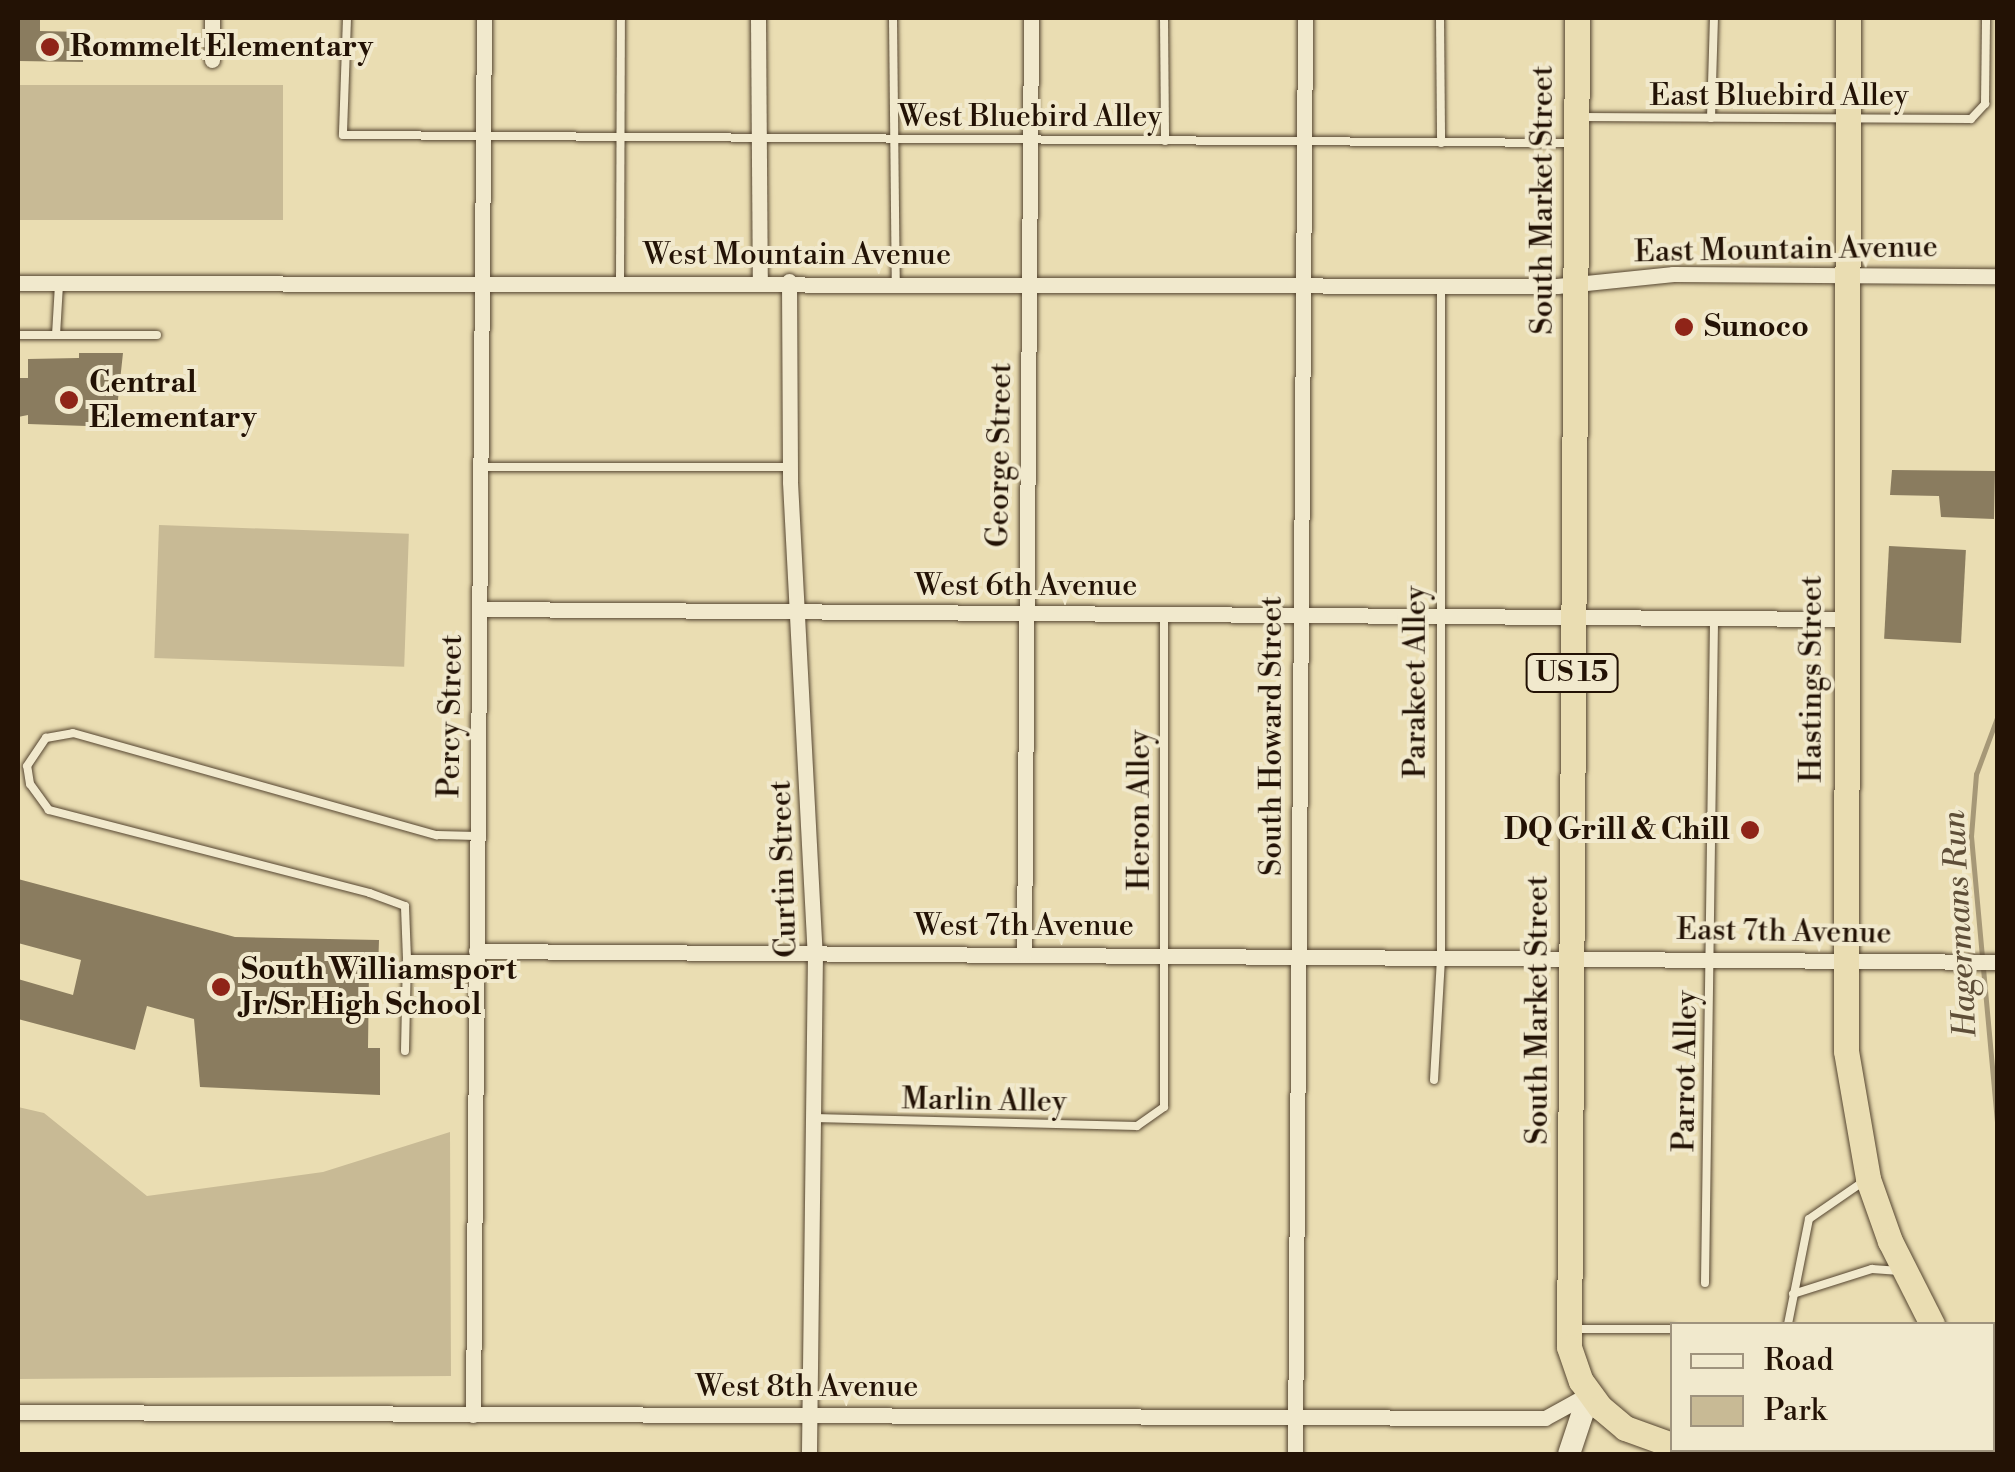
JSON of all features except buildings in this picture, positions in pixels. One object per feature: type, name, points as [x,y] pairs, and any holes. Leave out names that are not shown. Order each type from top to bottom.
[{"type":"highway","name":"South Market Street","points":[[1577,18],[1568,1329],[1573,1364],[1589,1394]]},
{"type":"highway","name":"Hastings Street","points":[[1848,18],[1843,960],[1848,1082],[1868,1179],[1903,1271],[1931,1322]]},
{"type":"highway","name":"US 15","points":[[1589,1394],[1625,1428],[1670,1445]]},
{"type":"main road","points":[[1569,1454],[1589,1394]]},
{"type":"street","points":[[212,18],[212,60]]},
{"type":"street","name":"Percy Street","points":[[473,1415],[484,18]]},
{"type":"street","points":[[758,18],[760,281]]},
{"type":"street","name":"George Street","points":[[1024,954],[1032,18]]},
{"type":"street","name":"South Howard Street","points":[[1295,1454],[1305,18]]},
{"type":"street","name":"East Mountain Avenue","points":[[1575,284],[1674,274],[1998,276]]},
{"type":"street","name":"West Mountain Avenue","points":[[18,282],[1575,284]]},
{"type":"street","name":"Curtin Street","points":[[789,282],[790,467],[815,952],[810,1454]]},
{"type":"street","name":"West 6th Avenue","points":[[480,609],[1844,620]]},
{"type":"street","name":"West 7th Avenue","points":[[476,955],[815,952],[1571,957]]},
{"type":"street","name":"East 7th Avenue","points":[[1571,957],[1996,962]]},
{"type":"street","name":"West 8th Avenue","points":[[18,1412],[1545,1418],[1589,1394]]},
{"type":"lane","name":"West Bluebird Alley","points":[[347,18],[343,135],[1576,143]]},
{"type":"lane","points":[[620,282],[621,18]]},
{"type":"lane","points":[[893,18],[896,284]]},
{"type":"lane","points":[[1164,18],[1165,141]]},
{"type":"lane","points":[[1440,18],[1441,143]]},
{"type":"lane","points":[[1711,118],[1714,18]]},
{"type":"lane","name":"East Bluebird Alley","points":[[1576,116],[1848,118],[1980,114],[1986,18]]},
{"type":"lane","points":[[56,335],[59,283]]},
{"type":"lane","name":"Parakeet Alley","points":[[1434,1080],[1442,956],[1437,616],[1441,284]]},
{"type":"lane","points":[[18,335],[156,335]]},
{"type":"lane","points":[[480,467],[790,467]]},
{"type":"lane","name":"Heron Alley","points":[[1152,1120],[1168,1092],[1162,955],[1164,614]]},
{"type":"lane","name":"Parrot Alley","points":[[1706,1283],[1714,618]]},
{"type":"lane","points":[[404,1051],[408,960],[405,906],[49,810],[30,784],[31,754],[46,738],[73,733],[436,835],[478,836]]},
{"type":"lane","points":[[408,960],[476,955]]},
{"type":"lane","name":"Marlin Alley","points":[[814,1118],[1137,1126],[1152,1120]]},
{"type":"lane","points":[[1788,1322],[1809,1218],[1868,1179]]},
{"type":"lane","points":[[1793,1294],[1872,1269],[1903,1271]]},
{"type":"lane","points":[[1568,1329],[1670,1329]]},
{"type":"green space","points":[[18,85],[283,85],[283,220],[18,220]]},
{"type":"green space","points":[[159,525],[409,534],[404,667],[154,658]]},
{"type":"green space","points":[[18,1107],[44,1113],[147,1196],[323,1172],[450,1132],[451,1376],[18,1379]]},
{"type":"waterway","name":"Hagermans Run","points":[[1998,715],[1976,774],[1971,836],[1998,1134]]},
{"type":"waterway","name":"Hagermans Run","points":[[1995,1348],[1998,1336]]},
{"type":"place","name":"Rommelt Elementary","points":[[50,47]]},
{"type":"place","name":"Sunoco","points":[[1684,327]]},
{"type":"place","name":"Central Elementary","points":[[69,400]]},
{"type":"place","name":"DQ Grill & Chill","points":[[1750,830]]},
{"type":"place","name":"South Williamsport Jr/Sr High School","points":[[221,987]]}]
